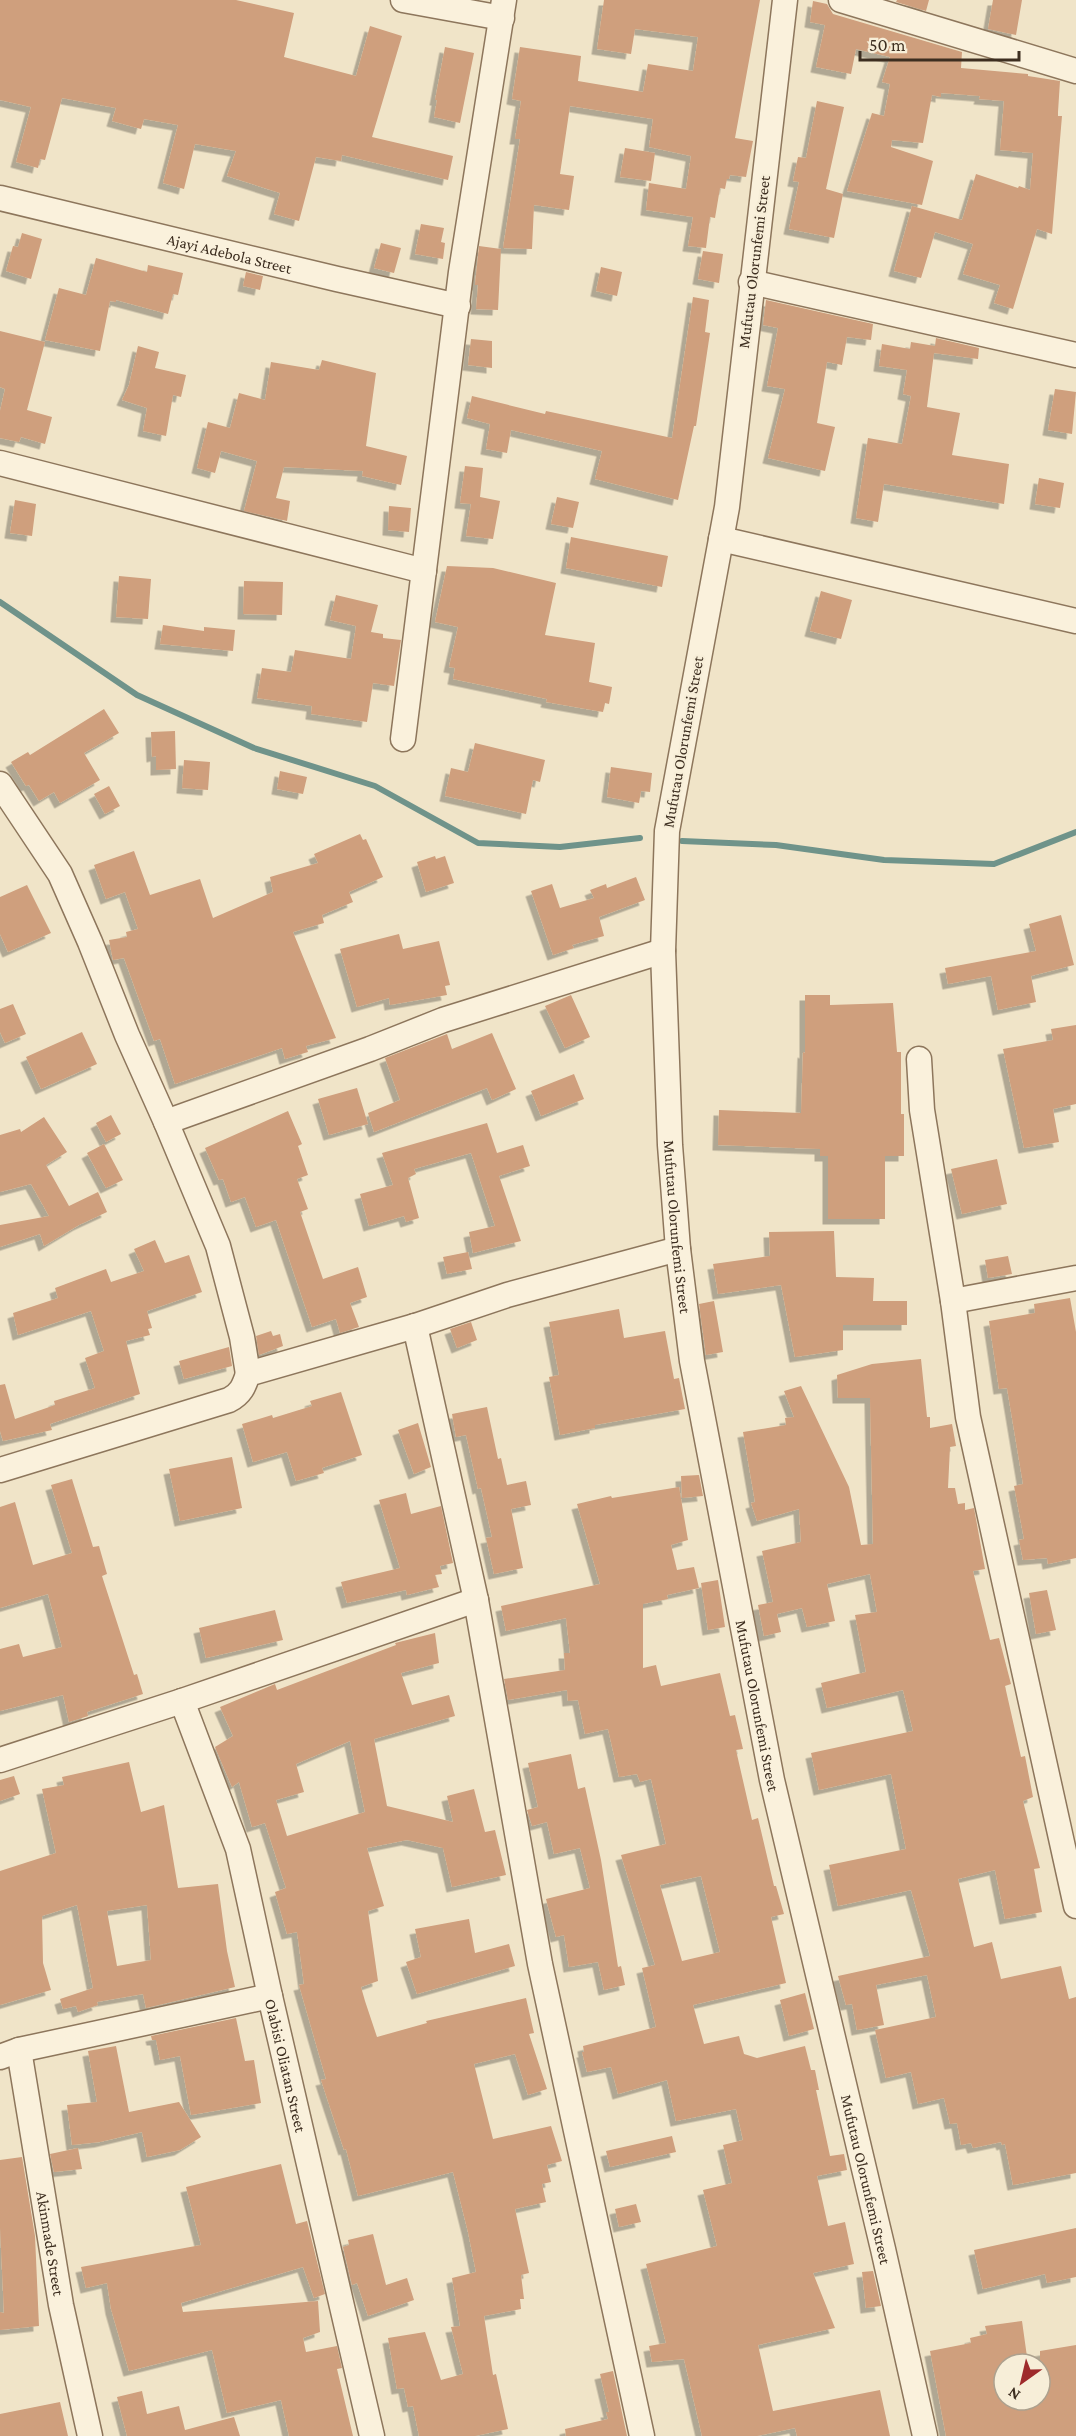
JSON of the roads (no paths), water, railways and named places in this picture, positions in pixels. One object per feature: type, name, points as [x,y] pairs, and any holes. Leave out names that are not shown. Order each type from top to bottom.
[{"type":"street","points":[[403,0],[503,9],[458,306],[403,740]]},
{"type":"street","name":"Mufutau Olorunfemi Street","points":[[785,0],[727,507],[667,831],[663,951],[670,1145],[678,1249],[692,1361],[772,1780],[884,2249],[925,2436]]},
{"type":"street","points":[[841,0],[1076,71]]},
{"type":"street","name":"Ajayi Adebola Street","points":[[0,198],[458,306]]},
{"type":"street","points":[[751,282],[1076,355]]},
{"type":"street","points":[[0,463],[424,571]]},
{"type":"street","points":[[721,539],[1076,621]]},
{"type":"street","points":[[0,784],[60,874],[166,1122],[218,1246],[242,1337],[248,1374],[237,1396],[229,1400],[0,1470]]},
{"type":"street","points":[[166,1122],[443,1020],[663,951]]},
{"type":"street","points":[[919,1059],[922,1110],[953,1301],[968,1417],[1076,1906]]},
{"type":"street","points":[[248,1374],[415,1326],[507,1295],[678,1249]]},
{"type":"street","points":[[953,1301],[1076,1278]]},
{"type":"street","points":[[415,1326],[476,1600],[540,1964],[642,2436]]},
{"type":"street","points":[[0,1760],[182,1701],[476,1600]]},
{"type":"street","name":"Olabisi Oliatan Street","points":[[182,1701],[238,1849],[372,2436]]},
{"type":"street","points":[[10,2054],[270,1996]]},
{"type":"street","name":"Akinmade Street","points":[[10,2054],[90,2436]]},
{"type":"waterway","points":[[0,602],[137,695],[254,748],[375,786],[478,843],[560,847],[640,838]]},
{"type":"waterway","points":[[682,841],[776,845],[884,860],[994,864],[1076,832]]}]
